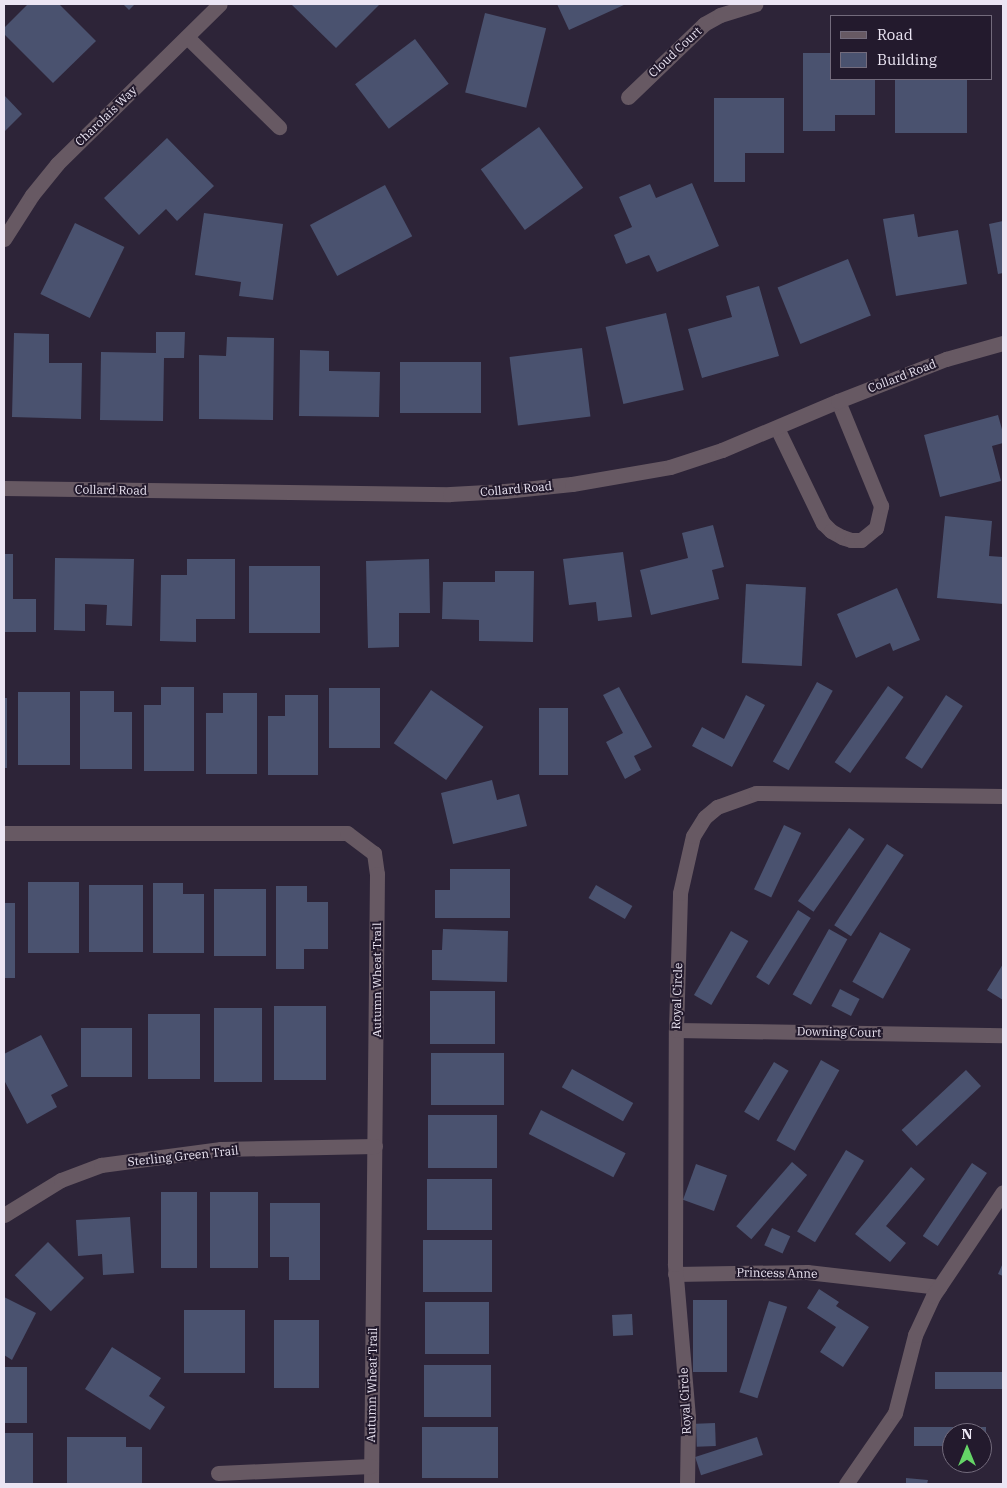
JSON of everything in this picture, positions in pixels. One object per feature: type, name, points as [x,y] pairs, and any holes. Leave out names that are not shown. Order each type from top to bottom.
[{"type":"street","name":"Charolais Way","points":[[4,239],[32,195],[57,164],[220,4]]},
{"type":"street","name":"Cloud Court","points":[[628,97],[704,24],[720,15],[755,4]]},
{"type":"street","points":[[187,37],[279,127]]},
{"type":"street","name":"Collard Road","points":[[4,488],[440,494],[505,491],[598,480],[670,467],[722,450],[838,401],[946,359],[1003,343]]},
{"type":"street","points":[[777,428],[823,523],[831,531],[842,537],[851,540],[861,540],[876,528],[881,506],[838,401]]},
{"type":"street","name":"Royal Circle","points":[[687,1484],[688,1417],[675,1274],[676,1030],[680,892],[692,836],[705,818],[717,807],[756,793],[1003,796]]},
{"type":"street","name":"Autumn Wheat Trail","points":[[4,833],[347,833],[374,853],[377,874],[371,1484]]},
{"type":"street","name":"Downing Court","points":[[676,1030],[1003,1035]]},
{"type":"street","name":"Sterling Green Trail","points":[[4,1214],[61,1180],[101,1165],[221,1149],[375,1146]]},
{"type":"street","points":[[846,1484],[895,1413],[915,1335],[939,1287],[1003,1192]]},
{"type":"street","name":"Princess Anne","points":[[675,1274],[807,1272],[939,1287]]},
{"type":"street","points":[[218,1473],[371,1466]]},
{"type":"building","points":[[28,4],[59,4],[96,41],[53,83],[4,34],[4,28]]},
{"type":"building","points":[[123,4],[135,4],[129,10]]},
{"type":"building","points":[[291,4],[380,4],[336,48]]},
{"type":"building","points":[[557,4],[626,4],[569,30]]},
{"type":"building","points":[[485,13],[546,28],[526,108],[465,93]]},
{"type":"building","points":[[415,39],[449,84],[389,129],[355,84]]},
{"type":"building","points":[[803,53],[830,53],[830,80],[875,80],[875,115],[835,115],[835,131],[803,131]]},
{"type":"building","points":[[895,80],[967,80],[967,133],[895,133]]},
{"type":"building","points":[[4,95],[22,114],[4,132]]},
{"type":"building","points":[[714,98],[784,98],[784,153],[745,153],[745,182],[714,182]]},
{"type":"building","points":[[539,127],[583,188],[525,230],[481,169]]},
{"type":"building","points":[[167,138],[214,186],[177,221],[166,209],[139,235],[104,198]]},
{"type":"building","points":[[692,183],[719,246],[657,272],[649,255],[626,264],[614,235],[632,227],[619,197],[650,184],[656,198]]},
{"type":"building","points":[[385,185],[412,236],[337,276],[310,225]]},
{"type":"building","points":[[204,213],[283,224],[273,300],[239,296],[241,282],[195,275]]},
{"type":"building","points":[[914,214],[918,237],[958,230],[967,284],[896,296],[883,219]]},
{"type":"building","points":[[1003,221],[1003,273],[998,274],[989,224]]},
{"type":"building","points":[[75,223],[124,247],[90,318],[40,294]]},
{"type":"building","points":[[848,259],[871,316],[800,344],[778,287]]},
{"type":"building","points":[[759,286],[779,356],[702,378],[688,329],[732,317],[726,296]]},
{"type":"building","points":[[666,313],[684,390],[623,404],[606,327]]},
{"type":"building","points":[[156,332],[185,332],[184,358],[164,358],[163,421],[100,420],[101,352],[156,353]]},
{"type":"building","points":[[14,333],[49,334],[49,363],[82,363],[81,419],[12,417]]},
{"type":"building","points":[[227,337],[274,338],[273,420],[199,419],[199,355],[226,356]]},
{"type":"building","points":[[582,348],[590,416],[518,425],[510,357]]},
{"type":"building","points":[[300,350],[329,351],[329,371],[380,372],[379,417],[299,416]]},
{"type":"building","points":[[400,362],[481,362],[481,413],[400,413]]},
{"type":"building","points":[[998,415],[1003,433],[1003,443],[992,446],[1001,481],[940,497],[924,435]]},
{"type":"building","points":[[945,516],[992,521],[989,556],[1003,557],[1003,604],[937,598]]},
{"type":"building","points":[[713,525],[724,567],[712,570],[719,599],[651,615],[640,570],[688,558],[682,533]]},
{"type":"building","points":[[623,552],[632,617],[598,621],[596,602],[569,605],[563,559]]},
{"type":"building","points":[[4,554],[13,554],[13,599],[36,599],[36,632],[4,632]]},
{"type":"building","points":[[55,558],[134,559],[132,626],[106,625],[107,605],[85,604],[85,631],[54,630]]},
{"type":"building","points":[[187,559],[235,559],[235,619],[196,619],[196,642],[160,641],[161,575],[187,575]]},
{"type":"building","points":[[429,559],[430,613],[399,613],[399,647],[368,648],[366,561]]},
{"type":"building","points":[[249,566],[320,566],[320,633],[249,633]]},
{"type":"building","points":[[495,571],[534,571],[533,642],[479,641],[479,620],[442,619],[443,582],[495,582]]},
{"type":"building","points":[[746,584],[806,587],[802,666],[742,663]]},
{"type":"building","points":[[897,588],[920,640],[893,651],[890,643],[856,658],[837,614]]},
{"type":"building","points":[[817,682],[833,691],[789,770],[773,762]]},
{"type":"building","points":[[888,686],[904,697],[850,773],[835,762]]},
{"type":"building","points":[[161,687],[194,687],[194,771],[144,771],[144,705],[161,705]]},
{"type":"building","points":[[619,687],[652,747],[634,756],[641,770],[625,779],[606,742],[623,733],[603,695]]},
{"type":"building","points":[[329,688],[380,688],[380,748],[329,748]]},
{"type":"building","points":[[431,690],[483,727],[446,780],[394,743]]},
{"type":"building","points":[[80,691],[114,691],[114,712],[132,712],[132,769],[80,769]]},
{"type":"building","points":[[18,692],[70,692],[70,765],[18,765]]},
{"type":"building","points":[[223,693],[257,693],[257,774],[206,774],[206,713],[223,713]]},
{"type":"building","points":[[285,695],[318,695],[318,775],[268,775],[268,716],[285,716]]},
{"type":"building","points":[[746,695],[765,705],[732,767],[692,746],[702,727],[724,739]]},
{"type":"building","points":[[946,695],[963,706],[922,769],[905,758]]},
{"type":"building","points":[[4,698],[7,698],[7,768],[4,768]]},
{"type":"building","points":[[539,708],[568,708],[568,775],[539,775]]},
{"type":"building","points":[[492,780],[497,800],[519,794],[527,826],[453,844],[441,793]]},
{"type":"building","points":[[784,825],[801,833],[771,897],[754,889]]},
{"type":"building","points":[[849,828],[865,839],[814,912],[798,901]]},
{"type":"building","points":[[887,844],[904,855],[851,936],[834,925]]},
{"type":"building","points":[[450,869],[510,869],[510,918],[435,918],[435,890],[450,890]]},
{"type":"building","points":[[28,882],[79,882],[79,953],[28,953]]},
{"type":"building","points":[[153,883],[183,883],[183,894],[204,894],[204,953],[153,953]]},
{"type":"building","points":[[89,885],[143,885],[143,952],[89,952]]},
{"type":"building","points":[[596,885],[632,906],[625,919],[588,898]]},
{"type":"building","points":[[276,886],[307,886],[307,902],[328,902],[328,949],[304,949],[304,969],[276,969]]},
{"type":"building","points":[[214,889],[266,889],[266,956],[214,956]]},
{"type":"building","points":[[4,903],[15,903],[15,978],[4,978]]},
{"type":"building","points":[[798,910],[811,918],[769,985],[756,977]]},
{"type":"building","points":[[443,929],[508,931],[507,982],[432,980],[432,950],[442,950]]},
{"type":"building","points":[[829,929],[847,939],[811,1005],[793,995]]},
{"type":"building","points":[[731,931],[748,941],[711,1005],[694,995]]},
{"type":"building","points":[[880,932],[911,949],[883,999],[852,982]]},
{"type":"building","points":[[1003,964],[1003,1000],[987,990]]},
{"type":"building","points":[[840,989],[860,999],[851,1016],[831,1006]]},
{"type":"building","points":[[430,991],[495,991],[495,1044],[430,1044]]},
{"type":"building","points":[[274,1006],[326,1006],[326,1080],[274,1080]]},
{"type":"building","points":[[214,1008],[262,1008],[262,1082],[214,1082]]},
{"type":"building","points":[[148,1014],[200,1014],[200,1079],[148,1079]]},
{"type":"building","points":[[81,1028],[132,1028],[132,1077],[81,1077]]},
{"type":"building","points":[[41,1035],[68,1086],[51,1095],[57,1107],[27,1124],[4,1080],[4,1054]]},
{"type":"building","points":[[431,1053],[504,1053],[504,1105],[431,1105]]},
{"type":"building","points":[[821,1060],[839,1070],[795,1151],[776,1140]]},
{"type":"building","points":[[774,1062],[789,1071],[759,1120],[744,1112]]},
{"type":"building","points":[[572,1069],[633,1103],[623,1121],[562,1087]]},
{"type":"building","points":[[966,1070],[981,1086],[917,1146],[902,1130]]},
{"type":"building","points":[[541,1110],[626,1153],[613,1177],[529,1134]]},
{"type":"building","points":[[428,1115],[497,1115],[497,1168],[428,1168]]},
{"type":"building","points":[[846,1150],[864,1161],[815,1242],[797,1231]]},
{"type":"building","points":[[792,1162],[807,1175],[751,1239],[736,1226]]},
{"type":"building","points":[[972,1163],[987,1173],[938,1246],[923,1236]]},
{"type":"building","points":[[696,1164],[727,1175],[714,1211],[683,1200]]},
{"type":"building","points":[[911,1167],[925,1179],[886,1226],[906,1243],[890,1262],[855,1234]]},
{"type":"building","points":[[427,1179],[492,1179],[492,1230],[427,1230]]},
{"type":"building","points":[[161,1192],[197,1192],[197,1268],[161,1268]]},
{"type":"building","points":[[210,1192],[258,1192],[258,1268],[210,1268]]},
{"type":"building","points":[[270,1203],[320,1203],[320,1280],[289,1280],[289,1257],[270,1257]]},
{"type":"building","points":[[130,1217],[134,1273],[103,1275],[102,1254],[78,1256],[76,1220]]},
{"type":"building","points":[[772,1228],[790,1236],[783,1253],[764,1245]]},
{"type":"building","points":[[423,1240],[492,1240],[492,1292],[423,1292]]},
{"type":"building","points":[[48,1242],[84,1278],[51,1311],[15,1275]]},
{"type":"building","points":[[1003,1263],[1003,1276],[998,1274]]},
{"type":"building","points":[[819,1289],[839,1302],[836,1306],[869,1327],[843,1367],[820,1352],[836,1327],[807,1308]]},
{"type":"building","points":[[4,1297],[36,1313],[12,1360],[4,1355]]},
{"type":"building","points":[[693,1300],[727,1300],[727,1372],[693,1372]]},
{"type":"building","points":[[769,1301],[787,1307],[757,1398],[739,1392]]},
{"type":"building","points":[[425,1302],[489,1302],[489,1354],[425,1354]]},
{"type":"building","points":[[184,1310],[245,1310],[245,1373],[184,1373]]},
{"type":"building","points":[[632,1314],[633,1335],[613,1336],[612,1315]]},
{"type":"building","points":[[274,1320],[319,1320],[319,1388],[274,1388]]},
{"type":"building","points":[[112,1347],[161,1378],[149,1396],[165,1407],[150,1430],[85,1389]]},
{"type":"building","points":[[424,1365],[491,1365],[491,1417],[424,1417]]},
{"type":"building","points":[[4,1367],[27,1367],[27,1423],[4,1423]]},
{"type":"building","points":[[935,1372],[1002,1372],[1002,1389],[935,1389]]},
{"type":"building","points":[[715,1423],[716,1446],[697,1447],[696,1424]]},
{"type":"building","points":[[422,1427],[498,1427],[498,1478],[422,1478]]},
{"type":"building","points":[[914,1427],[942,1427],[942,1446],[914,1446]]},
{"type":"building","points":[[4,1433],[33,1433],[33,1484],[4,1484]]},
{"type":"building","points":[[67,1437],[126,1437],[126,1447],[142,1447],[142,1484],[67,1484]]},
{"type":"building","points":[[757,1437],[763,1455],[701,1475],[695,1457]]},
{"type":"building","points":[[906,1478],[928,1480],[927,1484],[906,1484]]}]
